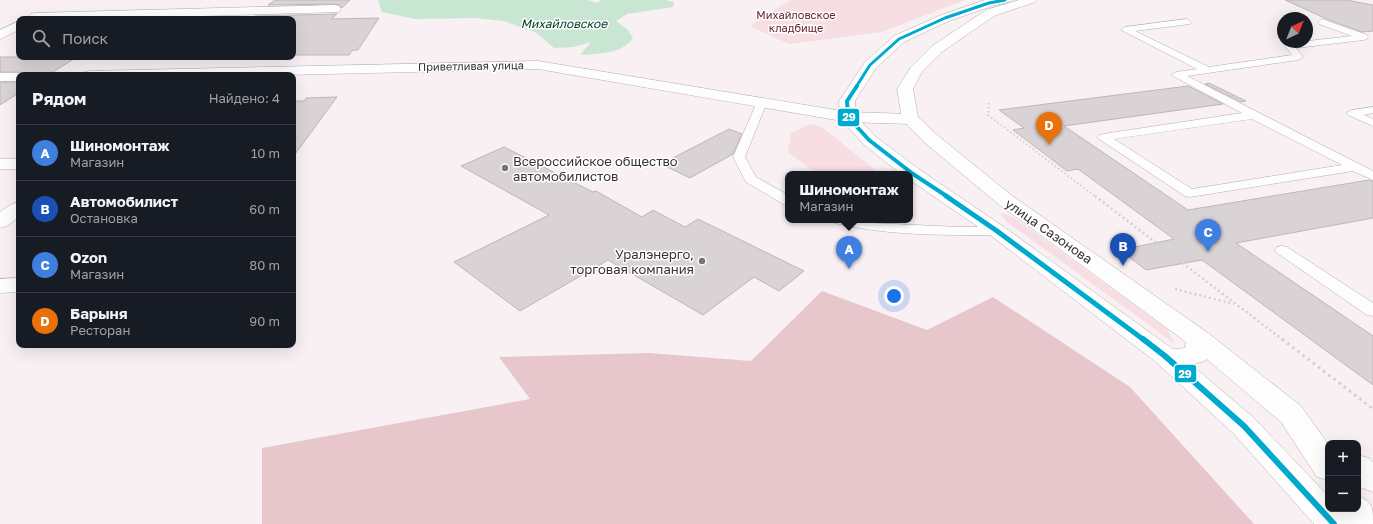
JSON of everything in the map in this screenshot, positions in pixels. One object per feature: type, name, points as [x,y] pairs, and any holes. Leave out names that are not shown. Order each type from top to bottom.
[{"type":"main road","points":[[910,171],[869,140],[848,117],[847,101],[870,65],[899,39],[945,18],[989,3],[1005,0]]},
{"type":"main road","points":[[910,119],[905,89],[916,70],[936,49],[990,14],[1031,0]]},
{"type":"main road","points":[[37,16],[62,3]]},
{"type":"main road","points":[[100,16],[335,9]]},
{"type":"main road","points":[[0,35],[16,27]]},
{"type":"main road","name":"Приветливая улица","points":[[268,72],[538,65],[848,117],[910,119]]},
{"type":"main road","points":[[0,77],[16,77]]},
{"type":"main road","name":"улица Сазонова","points":[[910,119],[930,138],[1004,200],[1199,339],[1291,414],[1325,464]]},
{"type":"main road","points":[[0,164],[16,164]]},
{"type":"main road","points":[[913,173],[997,231],[1165,356],[1244,426],[1334,524]]},
{"type":"main road","points":[[0,222],[16,210]]},
{"type":"main road","points":[[0,286],[16,285]]},
{"type":"main road","points":[[1165,356],[1176,359],[1196,355],[1199,339]]},
{"type":"main road","points":[[1291,414],[1325,442]]},
{"type":"main road","points":[[1361,469],[1373,479]]},
{"type":"main road","points":[[1359,512],[1367,524]]},
{"type":"lane","points":[[1187,22],[1125,30],[1207,70]]},
{"type":"lane","points":[[1322,22],[1364,37],[1290,46],[1298,57],[1176,74],[1373,176]]},
{"type":"lane","points":[[762,102],[739,157],[751,179],[785,199]]},
{"type":"lane","points":[[1373,110],[1352,114],[1373,123]]},
{"type":"lane","points":[[1254,115],[1103,137],[1190,193],[1354,166]]},
{"type":"lane","points":[[854,223],[872,227],[997,231]]},
{"type":"lane","points":[[1282,250],[1373,310]]},
{"type":"path","points":[[989,102],[988,115],[1373,409]]},
{"type":"path","points":[[1172,289],[1236,305]]},
{"type":"green space","name":"Михайловское кладбище","points":[[790,0],[965,0],[882,32],[789,44],[750,26]]},
{"type":"green space","points":[[810,124],[822,127],[876,171],[814,171],[788,153],[791,133]]},
{"type":"green space","points":[[1000,213],[1013,217],[1167,329],[1174,343],[1007,222]]},
{"type":"shaded area","points":[[822,291],[927,330],[993,297],[1130,387],[1254,524],[262,524],[262,448],[530,399],[499,357],[649,353],[751,361]]},
{"type":"water","name":"Михайловское","points":[[588,0],[597,3],[601,0],[665,0],[674,2],[673,7],[627,14],[616,21],[628,30],[633,38],[622,48],[609,52],[580,55],[591,42],[573,47],[554,48],[537,33],[504,21],[475,18],[415,19],[382,12],[378,1]]},
{"type":"building","points":[[275,0],[350,0],[342,8],[335,4],[268,5]]},
{"type":"building","points":[[1285,0],[1346,0],[1373,5],[1373,31],[1362,32]]},
{"type":"building","points":[[337,14],[331,19],[379,18],[358,50],[353,50],[349,55],[296,55],[296,16],[255,16]]},
{"type":"building","points":[[0,57],[16,57],[16,60],[72,60],[53,72],[0,72]]},
{"type":"building","points":[[0,82],[16,82],[16,95],[0,105]]},
{"type":"building","points":[[1209,83],[1246,101],[1241,102],[1205,84]]},
{"type":"building","points":[[1188,86],[1223,104],[1064,126],[1188,210],[1369,180],[1373,181],[1373,218],[1236,243],[1373,336],[1373,385],[1202,260],[1146,270],[1120,250],[1174,239],[1078,169],[1067,171],[1013,130],[1024,128],[999,110]]},
{"type":"building","points":[[337,97],[296,153],[296,101],[304,101],[306,98]]},
{"type":"building","points":[[729,129],[742,134],[733,154],[690,178],[661,164]]},
{"type":"building","points":[[504,147],[593,192],[596,191],[642,217],[653,210],[685,227],[698,219],[804,271],[779,291],[754,277],[703,315],[608,260],[520,311],[454,262],[549,215],[461,166]]},
{"type":"transit line","name":"29","points":[[909,171],[869,140],[848,117],[847,101],[870,65],[899,39],[945,18],[989,3],[1005,0]]},
{"type":"transit line","name":"29","points":[[913,174],[997,231],[1165,356],[1244,426],[1334,524]]},
{"type":"place","name":"Барыня","points":[[1049,145]]},
{"type":"place","name":"Всероссийское общество автомобилистов","points":[[505,168]]},
{"type":"place","name":"Ozon","points":[[1208,252]]},
{"type":"place","name":"Уралэнерго, торговая компания","points":[[702,261]]},
{"type":"place","name":"Автомобилист","points":[[1123,266]]},
{"type":"place","name":"Шиномонтаж","points":[[849,269]]}]
